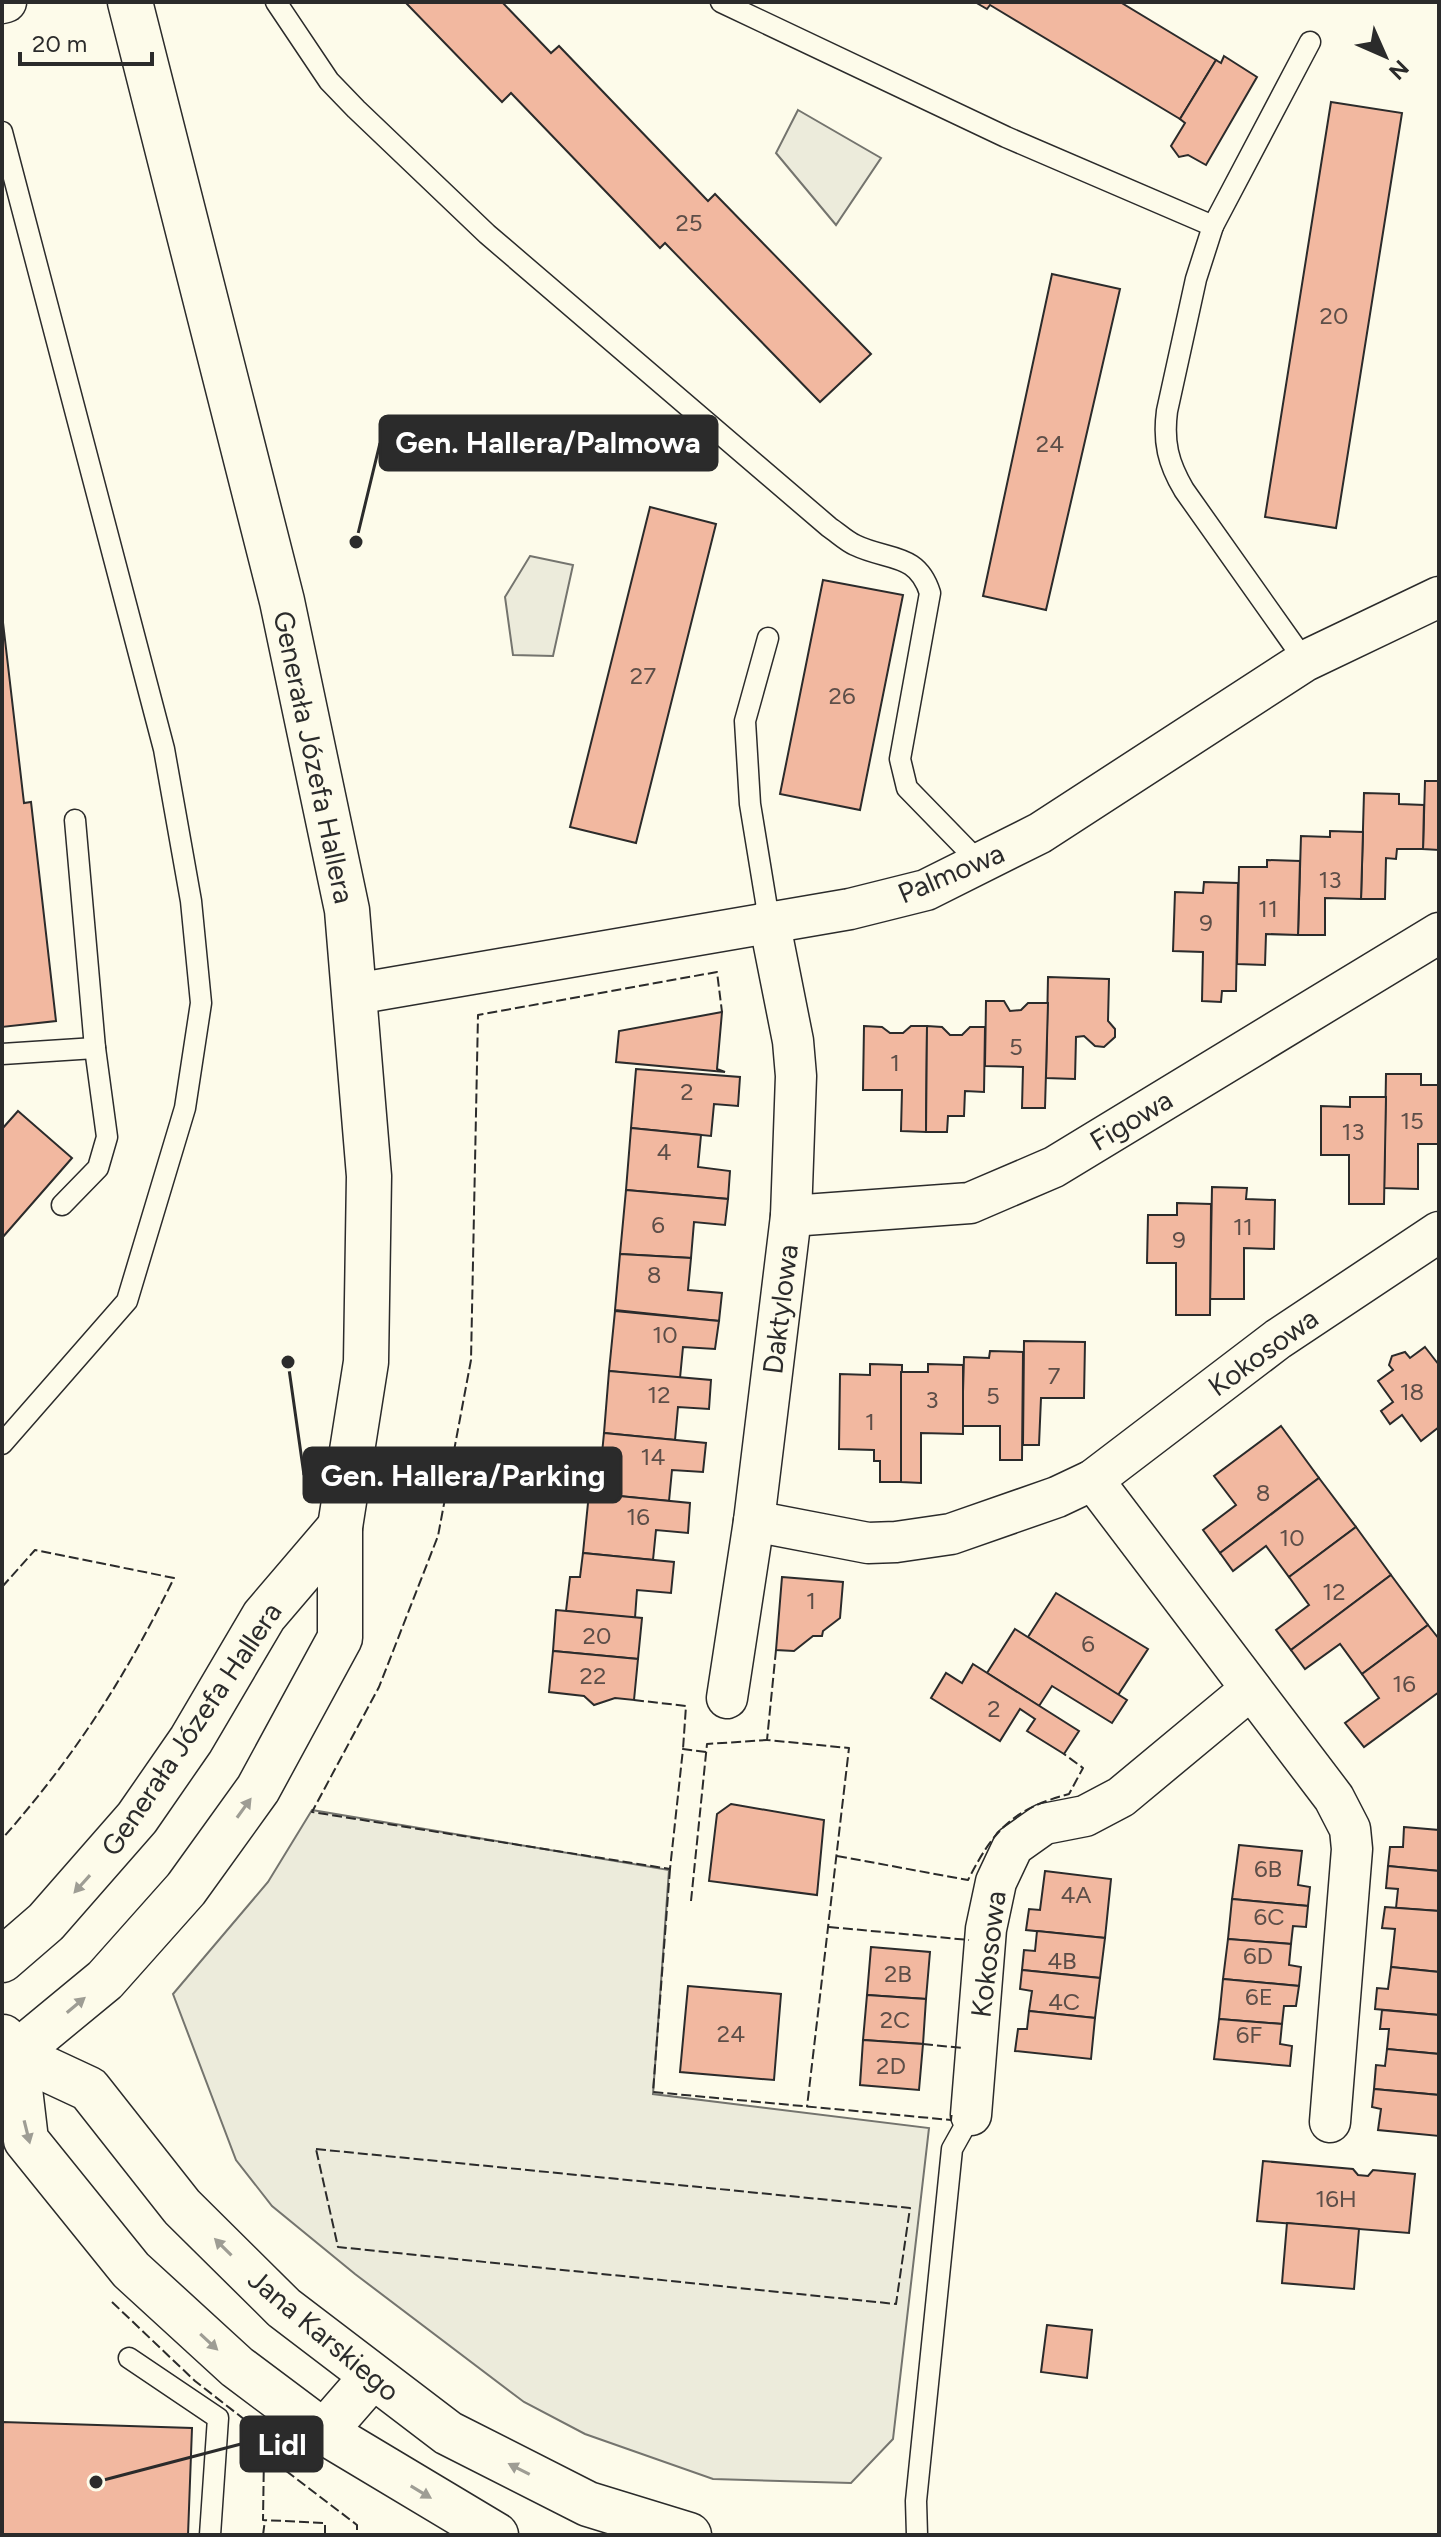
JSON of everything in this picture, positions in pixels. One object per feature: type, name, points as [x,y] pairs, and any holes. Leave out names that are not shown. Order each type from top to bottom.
[{"type":"main road","name":"Generała Józefa Hallera","points":[[7,2052],[124,1961],[186,1889],[258,1789],[340,1638],[340,1527],[366,1362],[369,1176],[347,910],[282,601],[130,2]]},
{"type":"main road","name":"Generała Józefa Hallera","points":[[2,1960],[55,1912],[137,1818],[191,1740],[264,1616],[340,1527]]},
{"type":"main road","name":"Jana Karskiego","points":[[7,2052],[89,2089],[182,2207],[284,2308],[371,2378],[448,2433],[574,2497],[689,2535]]},
{"type":"main road","points":[[7,2052],[26,2140],[131,2270],[237,2367],[324,2432],[486,2533]]},
{"type":"main road","points":[[324,2432],[371,2378]]},
{"type":"street","name":"Palmowa","points":[[355,994],[769,920],[850,909],[926,890],[1040,833],[1305,661],[1439,597]]},
{"type":"street","name":"Daktylowa","points":[[727,1698],[754,1521],[791,1216],[796,1076],[793,1041],[769,920]]},
{"type":"street","name":"Figowa","points":[[791,1216],[970,1203],[1015,1187],[1054,1167],[1439,933]]},
{"type":"street","name":"Kokosowa","points":[[754,1521],[868,1543],[918,1540],[1017,1512],[1093,1480],[1278,1339],[1439,1232]]},
{"type":"street","points":[[1093,1480],[1334,1798],[1350,1829],[1352,1849],[1330,2122]]},
{"type":"street","name":"Kokosowa","points":[[971,2115],[986,1929],[996,1882],[1013,1846],[1044,1824],[1085,1816],[1121,1797],[1251,1689]]},
{"type":"lane","points":[[276,2],[329,81],[487,234],[829,527],[854,545],[913,564],[924,576],[930,593],[900,759],[907,788],[980,863]]},
{"type":"lane","points":[[721,2],[1006,137],[1213,226]]},
{"type":"lane","points":[[1305,661],[1184,490],[1168,461],[1165,429],[1196,279],[1213,226],[1310,42]]},
{"type":"lane","points":[[2,132],[164,749],[191,901],[201,1003],[185,1108],[127,1301],[2,1444]]},
{"type":"lane","points":[[768,638],[745,721],[750,804],[769,920]]},
{"type":"lane","points":[[62,1205],[98,1168],[104,1154],[106,1122],[95,1048],[75,820]]},
{"type":"lane","points":[[2,1054],[95,1048]]},
{"type":"lane","points":[[917,2535],[918,2475],[952,2149],[971,2115]]},
{"type":"lane","points":[[129,2358],[218,2418],[210,2535]]},
{"type":"shaded area","points":[[798,110],[881,158],[836,225],[776,153]]},
{"type":"shaded area","points":[[530,556],[573,565],[553,656],[513,655],[505,597]]},
{"type":"shaded area","points":[[312,1810],[669,1870],[653,2094],[929,2128],[893,2439],[851,2483],[713,2479],[585,2434],[524,2402],[355,2274],[272,2206],[236,2160],[173,1994],[268,1882]]},
{"type":"building","points":[[405,2],[502,2],[551,53],[559,46],[708,201],[715,194],[871,354],[820,402],[665,243],[660,248],[511,93],[502,102]]},
{"type":"building","points":[[975,2],[1120,2],[1216,60],[1180,119],[990,5],[987,9]]},
{"type":"building","points":[[1224,56],[1257,77],[1206,165],[1188,155],[1179,157],[1171,146],[1185,123],[1180,119],[1216,60],[1221,63]]},
{"type":"building","points":[[1331,102],[1402,113],[1336,528],[1265,517]]},
{"type":"building","points":[[1052,274],[1120,289],[1046,610],[983,596]]},
{"type":"building","points":[[650,507],[716,524],[636,843],[570,827]]},
{"type":"building","points":[[823,580],[903,595],[860,810],[780,794]]},
{"type":"building","points":[[2,614],[24,803],[31,802],[56,1021],[2,1027]]},
{"type":"building","points":[[1425,781],[1439,781],[1439,850],[1423,849]]},
{"type":"building","points":[[1364,793],[1399,794],[1399,804],[1424,805],[1423,849],[1397,849],[1396,859],[1386,858],[1385,899],[1361,899]]},
{"type":"building","points":[[1330,831],[1363,832],[1361,899],[1325,898],[1325,935],[1298,935],[1301,836],[1330,837]]},
{"type":"building","points":[[1267,860],[1300,861],[1298,935],[1266,934],[1265,965],[1237,964],[1239,867],[1267,867]]},
{"type":"building","points":[[1204,882],[1238,883],[1236,991],[1222,991],[1221,1002],[1202,1001],[1203,952],[1173,951],[1175,892],[1203,893]]},
{"type":"building","points":[[1048,977],[1109,979],[1108,1021],[1115,1029],[1115,1037],[1104,1047],[1095,1046],[1084,1036],[1076,1037],[1075,1079],[1046,1078]]},
{"type":"building","points":[[986,1001],[1004,1001],[1010,1011],[1021,1010],[1028,1003],[1048,1003],[1045,1108],[1022,1108],[1023,1067],[985,1066]]},
{"type":"building","points":[[722,1012],[717,1069],[725,1072],[616,1062],[619,1031]]},
{"type":"building","points":[[864,1026],[903,1033],[911,1026],[927,1026],[926,1132],[901,1131],[902,1090],[863,1090]]},
{"type":"building","points":[[927,1026],[942,1027],[950,1035],[962,1035],[970,1027],[985,1027],[984,1092],[965,1091],[964,1116],[948,1116],[947,1132],[926,1132]]},
{"type":"building","points":[[636,1069],[740,1077],[738,1106],[714,1104],[711,1136],[631,1128]]},
{"type":"building","points":[[1386,1074],[1421,1074],[1421,1085],[1439,1085],[1439,1144],[1418,1144],[1418,1189],[1384,1188]]},
{"type":"building","points":[[1350,1097],[1386,1097],[1384,1204],[1349,1204],[1349,1155],[1321,1155],[1321,1106],[1350,1107]]},
{"type":"building","points":[[18,1111],[72,1158],[2,1238],[2,1129]]},
{"type":"building","points":[[631,1128],[701,1135],[698,1167],[730,1171],[728,1199],[626,1190]]},
{"type":"building","points":[[1212,1187],[1247,1188],[1246,1199],[1275,1200],[1274,1249],[1244,1248],[1244,1299],[1210,1299]]},
{"type":"building","points":[[626,1190],[728,1199],[725,1225],[694,1222],[691,1258],[620,1254]]},
{"type":"building","points":[[1177,1203],[1211,1204],[1210,1315],[1176,1315],[1176,1263],[1147,1263],[1148,1215],[1177,1215]]},
{"type":"building","points":[[620,1254],[691,1258],[688,1290],[722,1293],[719,1321],[615,1310]]},
{"type":"building","points":[[615,1311],[719,1321],[715,1349],[683,1347],[680,1378],[609,1371]]},
{"type":"building","points":[[1024,1341],[1085,1342],[1084,1398],[1041,1398],[1039,1445],[1023,1445]]},
{"type":"building","points":[[1425,1347],[1439,1365],[1439,1427],[1421,1441],[1402,1415],[1390,1424],[1381,1411],[1393,1402],[1378,1381],[1393,1370],[1389,1365],[1392,1356],[1405,1352],[1410,1358]]},
{"type":"building","points":[[990,1351],[1023,1352],[1022,1460],[1000,1460],[1000,1426],[962,1426],[964,1357],[989,1358]]},
{"type":"building","points":[[870,1364],[902,1365],[901,1482],[880,1482],[880,1461],[874,1461],[874,1450],[839,1449],[840,1374],[870,1375]]},
{"type":"building","points":[[928,1364],[963,1365],[963,1434],[921,1433],[921,1483],[901,1482],[901,1372],[928,1372]]},
{"type":"building","points":[[609,1371],[711,1380],[709,1409],[678,1407],[675,1440],[604,1433]]},
{"type":"building","points":[[1281,1426],[1319,1478],[1220,1553],[1203,1530],[1236,1505],[1214,1476]]},
{"type":"building","points":[[604,1433],[706,1443],[703,1472],[672,1470],[669,1501],[598,1494]]},
{"type":"building","points":[[1319,1478],[1356,1527],[1289,1577],[1266,1546],[1233,1571],[1220,1553]]},
{"type":"building","points":[[589,1493],[690,1503],[688,1533],[656,1530],[653,1560],[583,1553]]},
{"type":"building","points":[[1356,1527],[1391,1575],[1291,1650],[1276,1630],[1309,1605],[1289,1577]]},
{"type":"building","points":[[583,1553],[674,1562],[671,1593],[637,1590],[635,1618],[566,1611],[570,1577],[580,1577]]},
{"type":"building","points":[[1391,1575],[1428,1625],[1362,1674],[1340,1644],[1305,1669],[1291,1650]]},
{"type":"building","points":[[782,1577],[843,1582],[840,1618],[823,1631],[822,1636],[813,1636],[794,1651],[776,1650]]},
{"type":"building","points":[[1056,1593],[1148,1649],[1118,1695],[1028,1637]]},
{"type":"building","points":[[556,1610],[642,1618],[638,1659],[553,1651]]},
{"type":"building","points":[[1428,1625],[1439,1639],[1439,1692],[1364,1747],[1345,1723],[1379,1698],[1362,1674]]},
{"type":"building","points":[[1015,1629],[1127,1700],[1112,1723],[1052,1686],[1039,1706],[987,1673]]},
{"type":"building","points":[[553,1651],[638,1659],[634,1700],[615,1698],[594,1705],[584,1696],[549,1692]]},
{"type":"building","points":[[973,1664],[1079,1731],[1064,1754],[1027,1731],[1035,1719],[1020,1709],[1000,1741],[931,1698],[946,1673],[962,1683]]},
{"type":"building","points":[[731,1804],[824,1820],[817,1895],[709,1881],[717,1814]]},
{"type":"building","points":[[1404,1827],[1439,1830],[1439,1871],[1388,1866],[1390,1847],[1403,1847]]},
{"type":"building","points":[[1239,1845],[1302,1851],[1298,1885],[1310,1887],[1308,1906],[1232,1899]]},
{"type":"building","points":[[1388,1866],[1439,1871],[1439,1911],[1396,1908],[1398,1889],[1386,1888]]},
{"type":"building","points":[[1045,1871],[1111,1879],[1105,1938],[1026,1930],[1029,1909],[1040,1910]]},
{"type":"building","points":[[1232,1899],[1308,1906],[1306,1927],[1293,1926],[1291,1944],[1228,1939]]},
{"type":"building","points":[[1385,1907],[1439,1911],[1439,1972],[1391,1967],[1395,1929],[1382,1928]]},
{"type":"building","points":[[1037,1931],[1105,1938],[1100,1978],[1022,1970],[1024,1950],[1035,1951]]},
{"type":"building","points":[[1228,1939],[1291,1944],[1289,1965],[1301,1967],[1299,1986],[1223,1979]]},
{"type":"building","points":[[871,1947],[930,1952],[926,1999],[867,1995]]},
{"type":"building","points":[[1391,1967],[1439,1972],[1439,2015],[1375,2009],[1377,1988],[1388,1989]]},
{"type":"building","points":[[1022,1970],[1100,1978],[1095,2018],[1029,2011],[1032,1991],[1020,1989]]},
{"type":"building","points":[[1223,1979],[1299,1986],[1296,2006],[1284,2006],[1282,2024],[1219,2019]]},
{"type":"building","points":[[688,1986],[781,1994],[774,2080],[680,2072]]},
{"type":"building","points":[[867,1995],[926,1999],[923,2044],[863,2040]]},
{"type":"building","points":[[1382,2010],[1439,2015],[1439,2054],[1387,2049],[1389,2029],[1380,2029]]},
{"type":"building","points":[[1029,2011],[1095,2018],[1091,2059],[1015,2051],[1018,2029],[1027,2029]]},
{"type":"building","points":[[1219,2019],[1282,2024],[1280,2044],[1292,2046],[1290,2066],[1214,2059]]},
{"type":"building","points":[[863,2040],[923,2044],[919,2090],[860,2085]]},
{"type":"building","points":[[1387,2049],[1439,2054],[1439,2095],[1374,2089],[1376,2065],[1385,2066]]},
{"type":"building","points":[[1374,2089],[1439,2095],[1439,2136],[1378,2130],[1381,2109],[1372,2107]]},
{"type":"building","points":[[1263,2161],[1353,2169],[1358,2175],[1368,2176],[1373,2170],[1415,2174],[1409,2233],[1257,2221]]},
{"type":"building","points":[[1287,2223],[1359,2229],[1354,2289],[1282,2283]]},
{"type":"building","points":[[1047,2325],[1092,2330],[1087,2378],[1041,2372]]},
{"type":"building","points":[[2,2422],[192,2428],[188,2535],[2,2535]]},
{"type":"fence","points":[[706,1752],[683,1749],[670,1869],[312,1812],[379,1687],[438,1536],[471,1360],[478,1015],[717,972],[722,1012]]},
{"type":"fence","points":[[2,1587],[35,1550],[174,1578],[137,1649],[97,1715],[53,1777],[2,1839]]},
{"type":"fence","points":[[776,1650],[767,1740],[849,1748],[807,2107]]},
{"type":"fence","points":[[634,1700],[686,1706],[683,1749]]},
{"type":"fence","points":[[691,1901],[707,1744],[767,1740]]},
{"type":"fence","points":[[837,1856],[968,1880],[987,1847],[1007,1824],[1033,1807],[1069,1794],[1083,1768],[1064,1754]]},
{"type":"fence","points":[[670,1869],[653,2092],[951,2120],[952,2111]]},
{"type":"fence","points":[[829,1927],[969,1940]]},
{"type":"fence","points":[[923,2044],[963,2048]]},
{"type":"fence","points":[[316,2149],[910,2208],[896,2304],[338,2247],[316,2149]]},
{"type":"fence","points":[[112,2302],[195,2381],[258,2430]]},
{"type":"fence","points":[[325,2535],[325,2523],[263,2520],[264,2454],[357,2525],[357,2535]]},
{"type":"fence","points":[[263,2535],[265,2520]]},
{"type":"place","name":"Gen. Hallera/Palmowa","points":[[356,542]]},
{"type":"place","name":"Gen. Hallera/Parking","points":[[288,1362]]},
{"type":"place","name":"Lidl","points":[[96,2482]]}]
